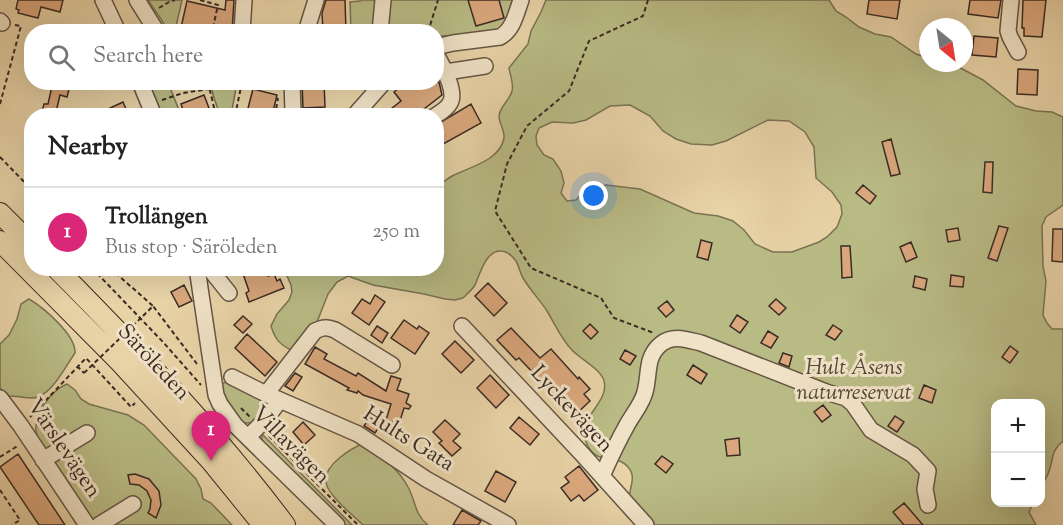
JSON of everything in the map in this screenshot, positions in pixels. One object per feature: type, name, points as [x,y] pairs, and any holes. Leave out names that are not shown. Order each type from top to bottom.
[{"type":"main road","points":[[0,213],[24,236]]},
{"type":"main road","name":"Säröleden","points":[[0,241],[24,265]]},
{"type":"main road","name":"Säröleden","points":[[34,276],[127,370],[211,461],[263,525]]},
{"type":"main road","name":"Säröleden","points":[[64,276],[121,334],[218,441],[285,525]]},
{"type":"street","points":[[103,0],[114,24]]},
{"type":"street","points":[[137,0],[152,24]]},
{"type":"street","points":[[242,24],[244,0]]},
{"type":"street","points":[[308,24],[316,0]]},
{"type":"street","points":[[381,24],[383,0]]},
{"type":"street","points":[[444,45],[500,37],[512,25],[521,0]]},
{"type":"street","points":[[1011,0],[1008,31],[1018,52]]},
{"type":"street","points":[[446,72],[485,66]]},
{"type":"street","points":[[444,68],[452,96],[452,101],[444,109]]},
{"type":"street","points":[[143,90],[151,108]]},
{"type":"street","points":[[292,90],[293,108]]},
{"type":"street","points":[[361,108],[377,90]]},
{"type":"street","name":"Villavägen","points":[[197,276],[216,395],[220,404],[235,425],[337,525]]},
{"type":"street","points":[[215,276],[229,293]]},
{"type":"street","name":"Lyckevägen","points":[[462,326],[646,525]]},
{"type":"street","points":[[248,437],[266,419],[273,397],[315,331],[321,328],[327,327],[335,330],[392,365]]},
{"type":"street","points":[[602,476],[628,422],[642,400],[652,353],[662,343],[670,339],[680,339],[701,343],[846,398],[853,404],[871,430],[913,455],[928,471],[926,489],[928,505]]},
{"type":"street","name":"Hults Gata","points":[[232,377],[358,434],[426,479],[508,525]]},
{"type":"street","name":"Värslevägen","points":[[0,398],[87,525]]},
{"type":"street","points":[[43,460],[87,433]]},
{"type":"street","points":[[99,525],[133,504]]},
{"type":"path","points":[[148,16],[175,0]]},
{"type":"path","points":[[200,0],[218,5],[214,24]]},
{"type":"path","points":[[430,24],[438,0]]},
{"type":"path","points":[[648,0],[643,16],[589,41],[569,91],[527,126],[507,164],[495,211],[531,268],[601,298],[614,318],[670,339]]},
{"type":"path","points":[[0,104],[21,26],[1,22]]},
{"type":"path","points":[[153,108],[183,93],[202,90]]},
{"type":"path","points":[[209,90],[214,108]]},
{"type":"path","points":[[237,108],[240,90]]},
{"type":"path","points":[[0,157],[24,182]]},
{"type":"path","points":[[119,276],[153,306],[198,367]]},
{"type":"path","points":[[77,366],[84,373],[153,306]]},
{"type":"path","points":[[0,457],[25,432],[77,366],[86,358],[131,407],[135,403]]},
{"type":"path","points":[[200,377],[203,387]]},
{"type":"path","points":[[0,489],[20,520],[12,525]]},
{"type":"green space","points":[[148,0],[182,0],[177,24],[164,24]]},
{"type":"green space","points":[[378,0],[375,24],[351,24],[350,2]]},
{"type":"green space","points":[[387,0],[514,0],[504,26],[491,34],[444,36],[444,24],[386,24]]},
{"type":"green space","name":"Hult Åsens naturreservat","points":[[546,0],[829,0],[836,11],[859,27],[875,34],[891,37],[919,55],[919,72],[968,72],[983,80],[1016,106],[1052,112],[1063,117],[1063,205],[1046,217],[1042,226],[1043,266],[1046,281],[1043,315],[1052,329],[1063,329],[1063,441],[1054,452],[1045,480],[1045,399],[991,399],[991,507],[1031,507],[1029,512],[1036,525],[643,525],[630,506],[632,476],[628,467],[623,462],[595,454],[589,449],[585,440],[585,424],[599,403],[605,389],[604,381],[595,368],[568,346],[547,311],[523,278],[516,261],[510,254],[503,251],[491,254],[472,289],[463,298],[455,300],[373,285],[348,276],[444,276],[444,181],[490,158],[501,146],[504,135],[499,116],[511,94],[512,82],[509,68],[528,44],[531,31]],"holes":[[[630,105],[650,116],[663,131],[691,144],[712,145],[726,141],[768,120],[789,121],[805,132],[814,147],[816,178],[832,192],[841,205],[842,214],[837,227],[819,242],[792,252],[773,252],[755,244],[733,221],[718,216],[694,213],[640,189],[606,185],[586,189],[576,200],[567,201],[561,193],[564,183],[561,171],[553,159],[544,155],[537,145],[536,136],[539,128],[552,122],[573,123],[586,120],[610,106]]]},
{"type":"green space","points":[[150,90],[171,90],[178,108],[156,108]]},
{"type":"green space","points":[[212,90],[236,90],[232,108],[218,108]]},
{"type":"green space","name":"Hult Åsens naturreservat","points":[[287,276],[348,276],[337,282],[328,294],[317,322],[291,350],[280,343],[271,326],[292,292]]},
{"type":"green space","points":[[29,299],[65,330],[74,346],[75,353],[52,387],[46,393],[33,398],[9,396],[0,388],[0,344],[9,335],[21,304]]},
{"type":"green space","points":[[228,382],[264,401],[263,411],[258,419],[250,423],[240,422],[224,402],[222,383]]},
{"type":"green space","points":[[67,384],[89,404],[128,415],[144,425],[196,479],[203,499],[211,503],[232,525],[93,525],[38,440],[36,433],[38,416],[45,403],[56,391]]},
{"type":"green space","points":[[262,434],[352,525],[343,525],[262,442]]},
{"type":"green space","points":[[364,443],[389,463],[404,480],[420,516],[428,525],[363,525],[331,493],[326,482],[329,469],[346,453]]},
{"type":"building","points":[[18,0],[63,0],[60,12],[41,7],[38,18],[18,13],[19,10],[16,9]]},
{"type":"building","points":[[226,0],[234,0],[232,24],[182,24],[187,1],[225,10]]},
{"type":"building","points":[[326,0],[345,0],[346,24],[323,24],[322,13]]},
{"type":"building","points":[[468,0],[499,0],[504,18],[476,26]]},
{"type":"building","points":[[869,0],[900,0],[897,19],[867,14]]},
{"type":"building","points":[[970,0],[1001,0],[998,18],[968,14]]},
{"type":"building","points":[[1023,0],[1046,0],[1042,37],[1024,36]]},
{"type":"building","points":[[974,36],[998,38],[996,57],[973,55]]},
{"type":"building","points":[[1018,69],[1038,70],[1037,95],[1017,94]]},
{"type":"building","points":[[51,90],[69,90],[67,97],[60,95],[57,108],[43,108],[44,104],[48,104]]},
{"type":"building","points":[[253,90],[277,95],[274,108],[248,108]]},
{"type":"building","points":[[302,90],[324,90],[325,107],[303,108]]},
{"type":"building","points":[[396,90],[441,90],[442,95],[425,108],[392,108],[401,101],[394,92]]},
{"type":"building","points":[[204,95],[209,108],[182,108],[181,104]]},
{"type":"building","points":[[123,102],[126,108],[110,108]]},
{"type":"building","points":[[471,104],[481,123],[444,144],[444,120]]},
{"type":"building","points":[[891,139],[900,174],[891,176],[882,142]]},
{"type":"building","points":[[985,162],[993,162],[992,193],[983,192]]},
{"type":"building","points":[[863,185],[876,196],[870,204],[856,193]]},
{"type":"building","points":[[999,226],[1008,228],[997,261],[988,258]]},
{"type":"building","points":[[958,228],[960,240],[948,242],[946,230]]},
{"type":"building","points":[[1053,229],[1063,229],[1063,262],[1052,261]]},
{"type":"building","points":[[701,240],[712,243],[708,260],[697,257]]},
{"type":"building","points":[[911,242],[917,257],[906,262],[900,247]]},
{"type":"building","points":[[841,246],[850,246],[852,277],[842,278]]},
{"type":"building","points":[[951,275],[964,277],[963,287],[950,286]]},
{"type":"building","points":[[244,276],[275,276],[277,281],[280,279],[284,288],[249,302],[246,293],[249,291]]},
{"type":"building","points":[[915,276],[927,279],[925,290],[913,287]]},
{"type":"building","points":[[488,283],[507,303],[494,316],[475,296]]},
{"type":"building","points":[[184,285],[192,301],[179,307],[171,292]]},
{"type":"building","points":[[375,295],[385,302],[369,325],[352,313],[362,299],[370,304]]},
{"type":"building","points":[[776,299],[786,308],[779,315],[769,306]]},
{"type":"building","points":[[667,301],[674,310],[666,317],[658,308]]},
{"type":"building","points":[[737,315],[748,322],[740,333],[730,326]]},
{"type":"building","points":[[243,316],[252,324],[243,333],[234,325]]},
{"type":"building","points":[[404,320],[417,329],[419,326],[429,333],[415,354],[391,338]]},
{"type":"building","points":[[590,324],[598,332],[591,339],[583,331]]},
{"type":"building","points":[[833,325],[842,331],[835,340],[826,335]]},
{"type":"building","points":[[377,326],[388,333],[382,343],[371,335]]},
{"type":"building","points":[[511,328],[540,358],[551,349],[590,389],[584,394],[590,401],[574,416],[519,358],[516,360],[497,340]]},
{"type":"building","points":[[768,331],[778,337],[771,348],[761,343]]},
{"type":"building","points":[[247,334],[277,362],[265,376],[235,348]]},
{"type":"building","points":[[455,341],[474,360],[461,373],[442,354]]},
{"type":"building","points":[[1010,346],[1018,352],[1010,363],[1002,357]]},
{"type":"building","points":[[315,347],[327,354],[324,359],[356,376],[358,373],[386,391],[391,376],[401,379],[397,390],[409,394],[406,403],[411,406],[409,409],[404,408],[399,424],[386,420],[391,404],[363,395],[358,391],[357,393],[347,390],[349,388],[305,364]]},
{"type":"building","points":[[625,350],[636,356],[630,365],[620,359]]},
{"type":"building","points":[[783,353],[792,356],[789,367],[779,363]]},
{"type":"building","points":[[693,365],[707,374],[701,384],[687,375]]},
{"type":"building","points":[[295,373],[302,377],[293,391],[285,386]]},
{"type":"building","points":[[490,375],[509,395],[496,408],[477,388]]},
{"type":"building","points":[[924,385],[936,390],[932,403],[919,398]]},
{"type":"building","points":[[823,405],[831,415],[822,422],[814,412]]},
{"type":"building","points":[[895,416],[904,422],[897,432],[888,426]]},
{"type":"building","points":[[370,417],[381,424],[375,433],[364,426]]},
{"type":"building","points":[[519,417],[539,434],[530,445],[510,428]]},
{"type":"building","points":[[445,420],[460,434],[453,441],[461,448],[452,456],[439,443],[442,441],[433,432]]},
{"type":"building","points":[[303,422],[315,435],[304,445],[293,432]]},
{"type":"building","points":[[739,438],[740,455],[727,456],[725,440]]},
{"type":"building","points":[[18,454],[65,525],[39,525],[0,467]]},
{"type":"building","points":[[662,456],[673,464],[666,473],[655,464]]},
{"type":"building","points":[[579,466],[598,490],[584,501],[579,495],[571,501],[561,488],[569,482],[565,477]]},
{"type":"building","points":[[496,471],[516,482],[505,502],[485,491]]},
{"type":"building","points":[[135,474],[149,479],[159,491],[161,505],[156,518],[148,513],[151,500],[147,491],[139,485],[130,484],[128,475]]},
{"type":"building","points":[[904,503],[923,525],[904,525],[893,512]]},
{"type":"building","points":[[462,510],[481,521],[478,525],[453,525]]},
{"type":"place","name":"Trollängen","points":[[211,461]]}]
